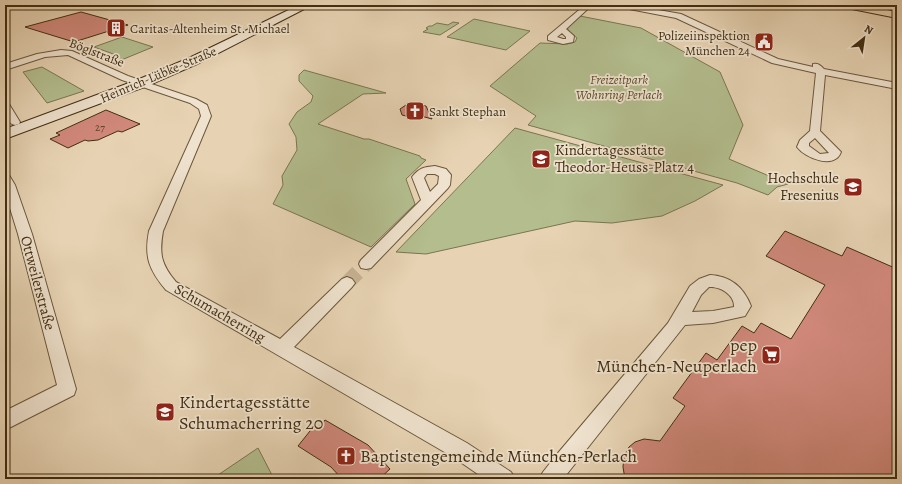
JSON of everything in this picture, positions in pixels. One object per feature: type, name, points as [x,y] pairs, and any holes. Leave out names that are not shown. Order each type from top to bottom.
[{"type":"highway","points":[[846,5],[897,15]]},
{"type":"main road","name":"Heinrich-Lübke-Straße","points":[[5,134],[137,81],[296,5]]},
{"type":"main road","name":"Heinrich-Lübke-Straße","points":[[10,124],[193,61],[307,5]]},
{"type":"street","points":[[562,29],[589,5]]},
{"type":"street","points":[[619,5],[678,16],[695,22],[775,61],[897,81]]},
{"type":"street","name":"Böglstraße","points":[[5,67],[59,52],[69,53],[137,81]]},
{"type":"street","points":[[819,69],[897,86]]},
{"type":"street","points":[[815,132],[819,69]]},
{"type":"street","name":"Schumacherring","points":[[137,81],[193,100],[206,111],[206,116],[156,231],[153,244],[153,257],[158,269],[171,286],[460,450],[504,479]]},
{"type":"street","points":[[5,106],[10,124]]},
{"type":"street","name":"Ottweilerstraße","points":[[5,178],[9,185],[25,234],[67,389],[5,421]]},
{"type":"street","points":[[366,264],[428,201]]},
{"type":"street","points":[[281,349],[347,283]]},
{"type":"street","points":[[550,479],[681,319]]},
{"type":"green space","name":"Freizeitpark Wohnring Perlach","points":[[580,16],[641,28],[720,72],[743,125],[729,159],[788,184],[777,187],[768,195],[737,183],[528,125],[536,116],[490,86],[540,43],[567,44],[575,42],[577,38],[567,28]]},
{"type":"green space","points":[[474,19],[530,31],[506,50],[447,37]]},
{"type":"green space","points":[[453,22],[459,23],[440,35],[423,32],[428,29],[426,28],[429,26],[437,23],[448,25]]},
{"type":"green space","points":[[122,37],[153,47],[114,63],[105,59],[116,55],[94,47]]},
{"type":"green space","points":[[42,67],[84,91],[47,103],[23,72]]},
{"type":"green space","points":[[304,70],[386,93],[363,94],[318,124],[420,156],[426,160],[406,179],[415,204],[371,247],[273,204],[283,185],[282,176],[297,150],[296,137],[289,124],[297,112],[311,102],[313,96],[299,81],[299,75]]},
{"type":"green space","points":[[515,128],[723,185],[695,201],[662,216],[612,223],[575,221],[426,254],[396,252]]},
{"type":"green space","points":[[258,448],[274,479],[213,479],[218,475]]},
{"type":"building","points":[[81,12],[128,25],[74,42],[25,27]]},
{"type":"building","name":"Sankt Stephan","points":[[416,104],[426,106],[432,119],[421,116],[410,117],[402,115],[400,109],[406,105]]},
{"type":"building","points":[[106,110],[140,124],[122,132],[118,131],[98,140],[85,140],[68,148],[50,139],[60,135],[56,133]]},
{"type":"building","name":"pep München-Neuperlach","points":[[785,231],[842,256],[847,247],[897,269],[897,479],[625,479],[623,467],[624,456],[629,447],[635,442],[644,439],[660,441],[685,406],[673,398],[706,353],[717,360],[742,326],[754,333],[761,323],[791,339],[825,285],[766,256]]},
{"type":"building","name":"Baptistengemeinde München-Perlach","points":[[325,420],[368,445],[390,469],[379,479],[342,479],[331,467],[298,446],[314,426],[318,428]]},
{"type":"tunnel","points":[[347,283],[366,264]]},
{"type":"place","name":"Caritas-Altenheim St. Michael","points":[[116,28]]},
{"type":"place","name":"Polizeiinspektion München 24","points":[[764,42]]},
{"type":"place","name":"Sankt Stephan","points":[[415,111]]},
{"type":"place","name":"Kindertagesstätte Theodor-Heuss-Platz 4","points":[[541,159]]},
{"type":"place","name":"Hochschule Fresenius","points":[[853,187]]},
{"type":"place","name":"pep München-Neuperlach","points":[[771,355]]},
{"type":"place","name":"Kindertagesstätte Schumacherring 20","points":[[165,412]]},
{"type":"place","name":"Baptistengemeinde München-Perlach","points":[[346,456]]}]
